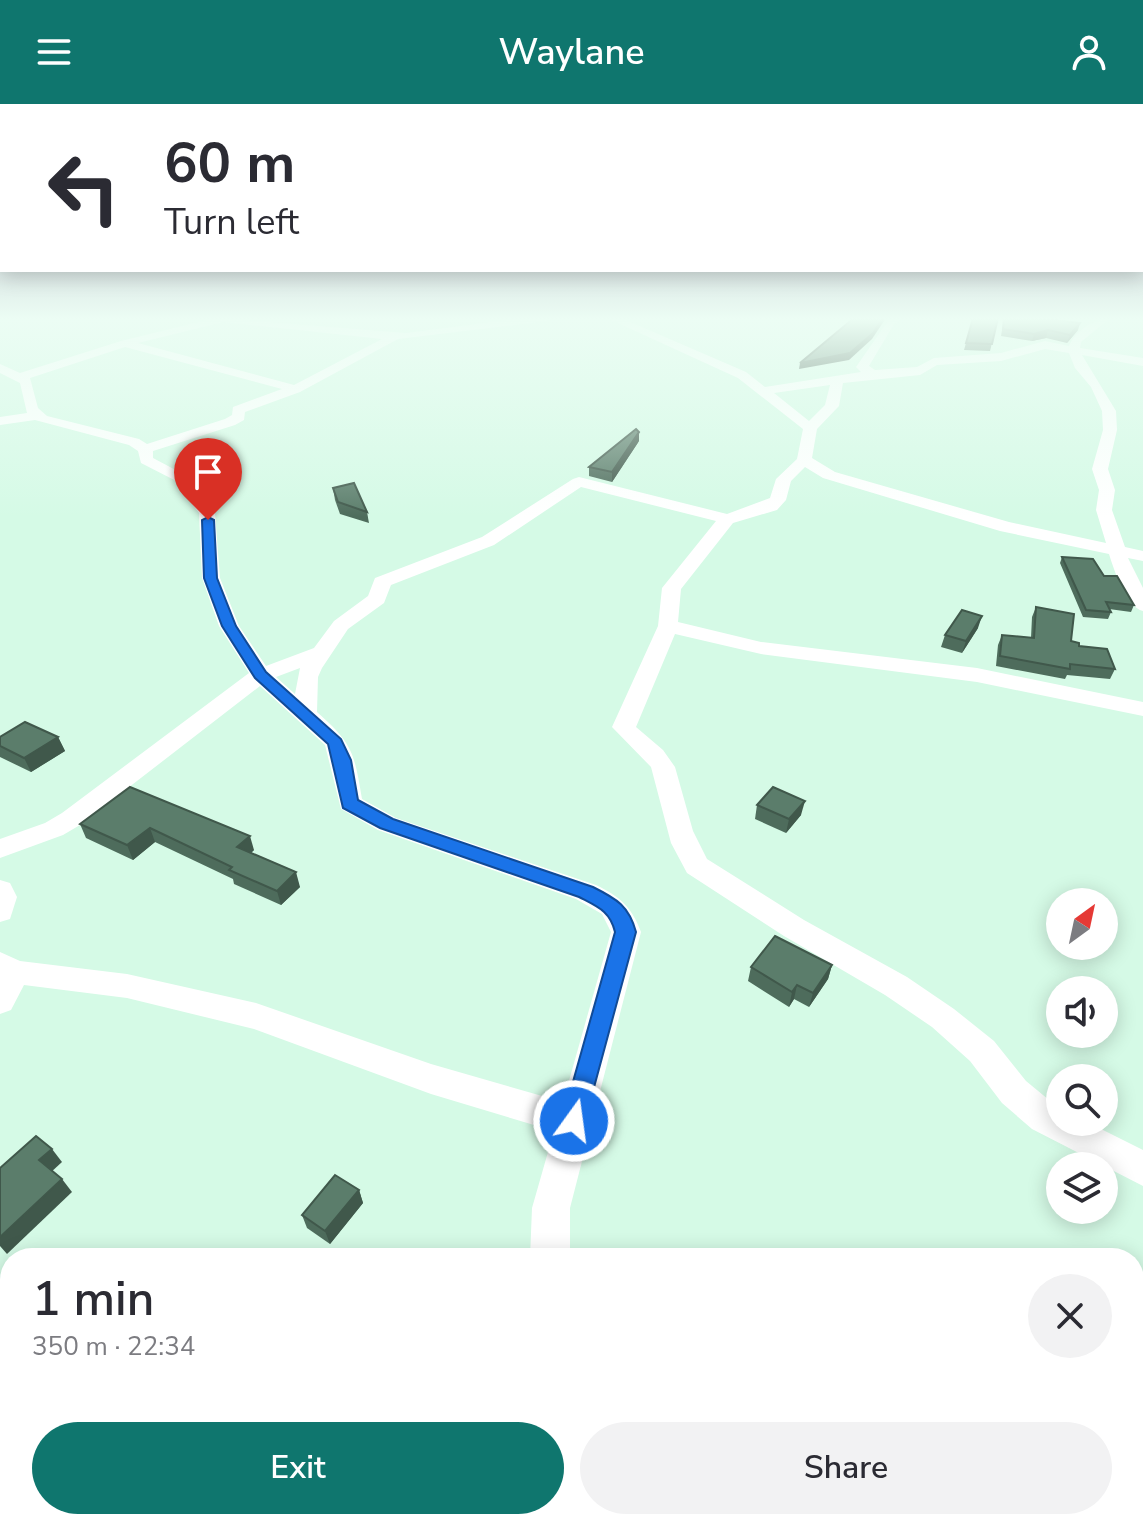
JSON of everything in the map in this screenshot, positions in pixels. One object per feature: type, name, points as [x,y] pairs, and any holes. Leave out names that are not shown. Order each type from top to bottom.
[{"type":"street","points":[[27,384],[31,409],[37,416]]},
{"type":"street","points":[[278,384],[295,389]]},
{"type":"street","points":[[145,449],[230,422],[239,417],[238,410],[304,384]]},
{"type":"street","points":[[754,384],[810,428]]},
{"type":"street","points":[[762,391],[811,384]]},
{"type":"street","points":[[305,716],[307,677],[341,625],[377,599],[382,582],[488,541],[579,482],[727,519],[771,506],[778,500],[784,479],[804,460],[810,428],[832,406],[836,384]]},
{"type":"street","points":[[1096,384],[1111,418],[1100,469],[1107,490],[1104,510],[1130,587],[1143,605]]},
{"type":"street","points":[[0,421],[37,416],[72,428],[134,442],[145,449]]},
{"type":"street","points":[[145,449],[146,460],[194,484],[195,497],[207,513],[211,578],[229,626],[261,675],[340,750],[347,798],[363,813],[487,860],[586,892],[621,914],[626,932],[551,1208],[550,1248]]},
{"type":"street","points":[[804,460],[829,475],[929,506],[1006,527],[1143,556]]},
{"type":"street","points":[[727,519],[672,588],[668,626],[624,727],[662,764],[682,839],[697,866],[836,953],[896,986],[943,1018],[982,1051],[1014,1092],[1044,1118],[1143,1169]]},
{"type":"street","points":[[668,626],[761,648],[977,675],[1143,709]]},
{"type":"street","points":[[0,849],[54,829],[71,819],[261,675],[323,652]]},
{"type":"street","points":[[0,890],[3,897],[0,911]]},
{"type":"street","points":[[0,1001],[8,968],[127,986],[256,1016],[431,1079],[574,1121]]},
{"type":"building","points":[[636,429],[639,432],[612,472],[589,467]]},
{"type":"building","points":[[354,483],[367,512],[338,502],[333,488]]},
{"type":"building","points":[[1062,557],[1093,559],[1104,576],[1117,576],[1134,605],[1106,602],[1111,612],[1086,610]]},
{"type":"building","points":[[1036,607],[1074,614],[1071,641],[1079,643],[1079,646],[1107,649],[1115,669],[1070,664],[1070,669],[1000,656],[1002,635],[1034,638]]},
{"type":"building","points":[[962,610],[982,616],[966,641],[945,635]]},
{"type":"building","points":[[25,722],[58,737],[24,758],[0,746],[0,737]]},
{"type":"building","points":[[130,787],[250,836],[237,847],[296,872],[277,891],[229,870],[232,867],[150,828],[127,845],[80,824]]},
{"type":"building","points":[[773,787],[805,801],[789,819],[757,805]]},
{"type":"building","points":[[775,936],[832,965],[813,993],[797,985],[792,992],[751,967]]},
{"type":"building","points":[[36,1136],[52,1149],[39,1160],[62,1179],[0,1237],[0,1168]]},
{"type":"building","points":[[335,1175],[359,1190],[325,1231],[302,1215]]},
{"type":"route","points":[[208,520],[211,578],[229,626],[261,675],[336,742],[343,760],[350,803],[387,824],[586,892],[621,914],[626,932],[574,1121]]}]
